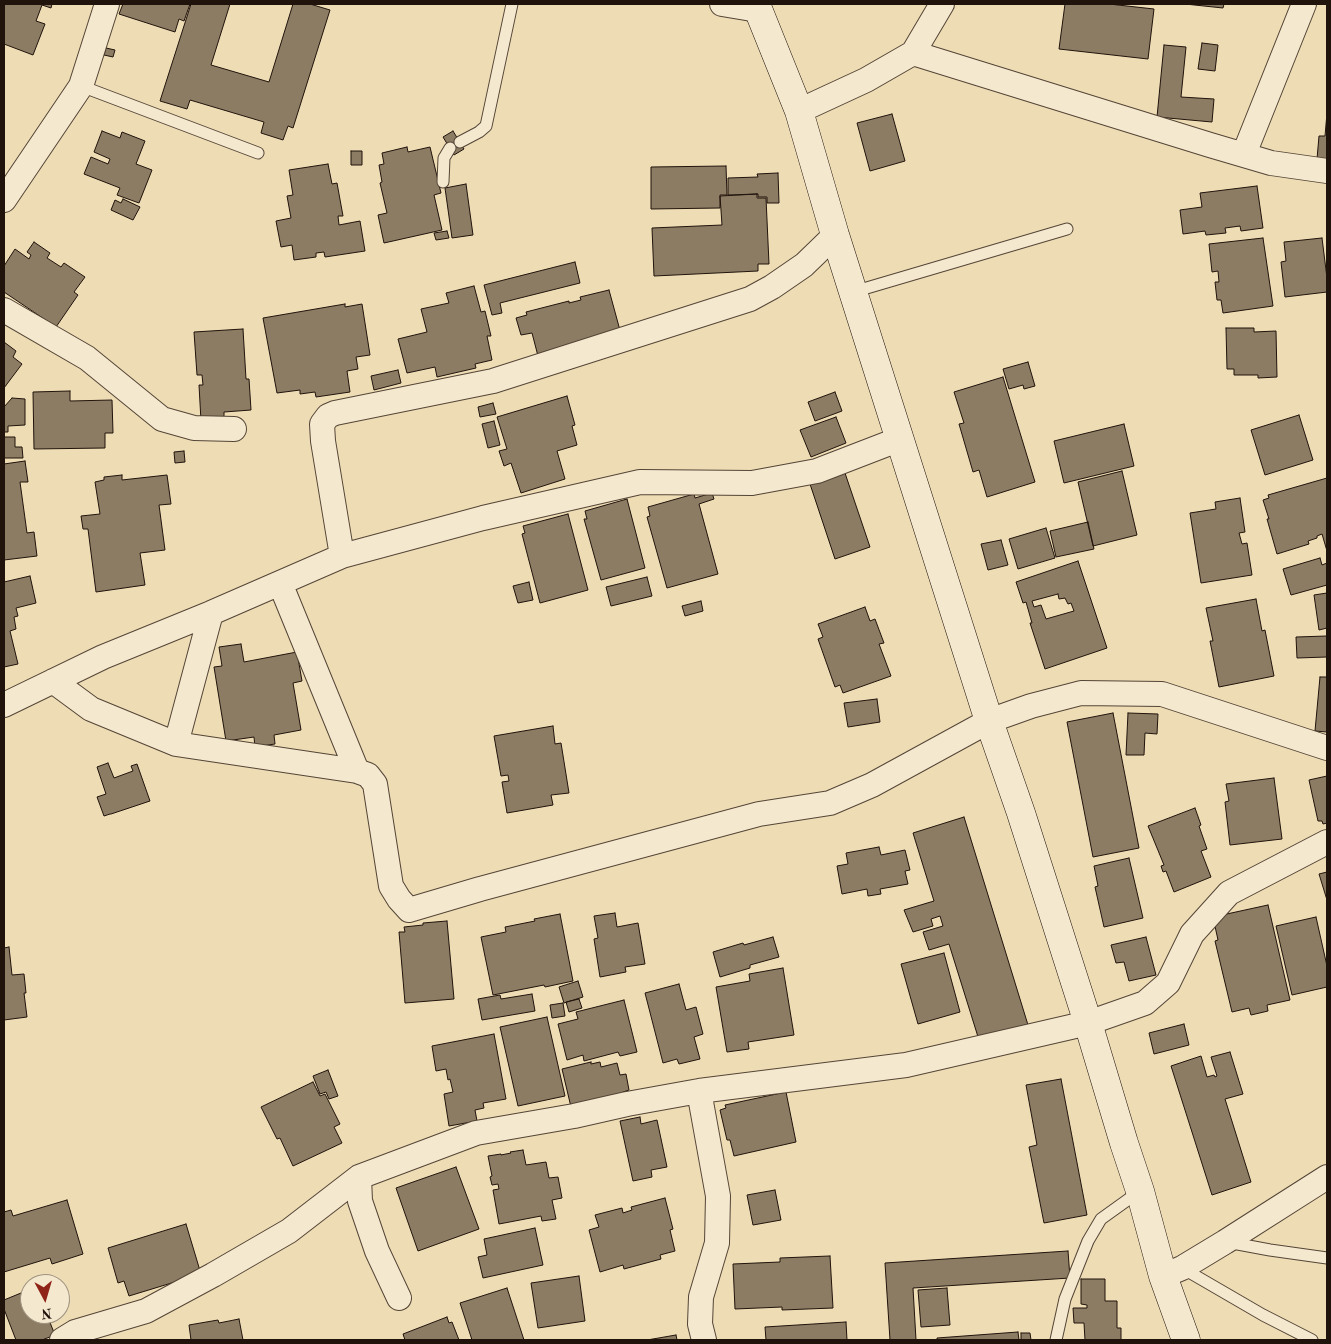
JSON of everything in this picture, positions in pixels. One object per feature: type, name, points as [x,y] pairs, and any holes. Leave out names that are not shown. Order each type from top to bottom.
[{"type":"main road","points":[[757,7],[799,111],[835,235],[989,721],[1021,813],[1088,1023],[1124,1143],[1172,1272],[1186,1340]]},
{"type":"street","points":[[4,200],[82,86],[107,4]]},
{"type":"street","points":[[722,4],[757,7]]},
{"type":"street","points":[[799,111],[866,80],[913,53],[942,4]]},
{"type":"street","points":[[1244,154],[1304,4]]},
{"type":"street","points":[[913,53],[1271,163],[1327,172]]},
{"type":"street","points":[[342,556],[323,441],[322,424],[328,416],[493,381],[750,299],[772,288],[804,265],[835,235]]},
{"type":"street","points":[[4,310],[87,358],[162,419],[194,428],[234,429]]},
{"type":"street","points":[[4,705],[102,657],[211,613],[342,556],[483,518],[640,482],[752,483],[817,471],[900,438]]},
{"type":"street","points":[[280,583],[356,771]]},
{"type":"street","points":[[176,744],[211,613]]},
{"type":"street","points":[[53,681],[91,710],[176,744],[356,771],[368,775],[375,784],[391,886],[399,900],[409,910],[480,888],[759,814],[830,803],[872,785],[989,721],[1031,706],[1081,693],[1162,694],[1327,748]]},
{"type":"street","points":[[62,1340],[75,1332],[146,1311],[213,1275],[289,1231],[359,1177],[476,1133],[699,1091],[906,1065],[1088,1023],[1145,1003],[1168,983],[1192,934],[1230,893],[1327,842]]},
{"type":"street","points":[[699,1091],[718,1196],[717,1243],[701,1298],[700,1324],[704,1340]]},
{"type":"street","points":[[359,1177],[360,1201],[377,1251],[399,1298]]},
{"type":"street","points":[[1172,1272],[1225,1242],[1327,1177]]},
{"type":"lane","points":[[443,182],[444,158],[455,145],[486,126],[512,4]]},
{"type":"lane","points":[[82,86],[258,153]]},
{"type":"lane","points":[[853,292],[1067,229]]},
{"type":"lane","points":[[1056,1340],[1065,1299],[1088,1241],[1101,1220],[1140,1190]]},
{"type":"lane","points":[[1225,1242],[1327,1258]]},
{"type":"lane","points":[[1172,1272],[1312,1340]]},
{"type":"building","points":[[4,4],[52,4],[51,8],[42,5],[36,21],[45,24],[33,55],[4,44]]},
{"type":"building","points":[[123,4],[190,4],[184,21],[179,19],[175,32],[119,14]]},
{"type":"building","points":[[191,4],[230,4],[211,65],[269,82],[293,4],[310,4],[330,10],[293,128],[288,126],[283,140],[261,133],[264,122],[190,100],[187,109],[160,101]]},
{"type":"building","points":[[1065,4],[1109,4],[1154,9],[1148,59],[1059,49]]},
{"type":"building","points":[[1185,4],[1224,4],[1223,8]]},
{"type":"building","points":[[1202,43],[1218,45],[1215,71],[1198,69]]},
{"type":"building","points":[[1164,45],[1186,47],[1181,97],[1214,99],[1212,122],[1157,117]]},
{"type":"building","points":[[106,48],[115,50],[113,57],[104,55]]},
{"type":"building","points":[[1327,113],[1327,160],[1317,159],[1319,136],[1325,136]]},
{"type":"building","points":[[892,114],[905,161],[870,171],[857,123]]},
{"type":"building","points":[[102,131],[120,138],[122,132],[145,141],[136,164],[152,170],[139,203],[117,195],[120,188],[84,174],[91,157],[108,164],[110,159],[94,152]]},
{"type":"building","points":[[453,131],[464,149],[454,155],[443,137]]},
{"type":"building","points":[[407,147],[408,152],[430,147],[441,193],[434,195],[442,230],[384,243],[378,215],[387,213],[380,183],[382,182],[379,165],[384,164],[382,153]]},
{"type":"building","points":[[351,151],[362,151],[362,165],[351,165]]},
{"type":"building","points":[[328,164],[332,184],[337,183],[343,216],[338,216],[339,225],[360,221],[365,251],[325,257],[324,252],[316,253],[316,257],[294,260],[292,245],[281,247],[276,221],[291,218],[287,196],[293,195],[289,170]]},
{"type":"building","points":[[726,166],[727,195],[720,195],[720,208],[651,209],[651,167]]},
{"type":"building","points":[[778,173],[779,203],[767,203],[767,197],[758,197],[758,194],[728,195],[728,178],[758,177],[757,174]]},
{"type":"building","points":[[466,184],[473,235],[452,238],[445,188]]},
{"type":"building","points":[[1257,186],[1263,228],[1241,231],[1240,226],[1225,228],[1226,233],[1206,235],[1205,231],[1183,234],[1180,210],[1202,207],[1200,193]]},
{"type":"building","points":[[757,194],[757,198],[766,198],[769,264],[758,264],[758,271],[654,276],[652,228],[722,225],[720,196]]},
{"type":"building","points":[[123,199],[140,207],[133,220],[111,210],[115,200],[121,203]]},
{"type":"building","points":[[447,231],[449,238],[436,240],[434,233]]},
{"type":"building","points":[[1263,238],[1273,306],[1223,313],[1221,300],[1217,300],[1215,282],[1219,282],[1218,271],[1212,272],[1209,244]]},
{"type":"building","points":[[1322,238],[1327,292],[1285,297],[1281,262],[1286,261],[1284,242]]},
{"type":"building","points":[[34,242],[50,253],[47,258],[61,267],[64,263],[85,277],[74,292],[78,295],[56,327],[4,292],[4,266],[15,249],[29,259],[31,255],[27,252]]},
{"type":"building","points":[[575,262],[580,283],[500,303],[502,313],[492,315],[484,285]]},
{"type":"building","points":[[474,286],[481,312],[485,311],[491,336],[487,336],[492,360],[475,364],[476,368],[437,377],[435,367],[407,373],[398,339],[427,332],[421,309],[449,303],[446,293]]},
{"type":"building","points":[[609,290],[621,334],[538,356],[532,333],[521,335],[516,318],[527,315],[526,312],[569,301],[569,303],[581,300],[580,297]]},
{"type":"building","points":[[345,304],[345,307],[362,304],[370,355],[356,357],[358,369],[347,371],[350,392],[316,397],[315,392],[300,394],[300,390],[277,393],[263,318]]},
{"type":"building","points":[[1226,328],[1254,328],[1254,332],[1276,331],[1277,377],[1258,378],[1258,375],[1234,375],[1234,369],[1227,369]]},
{"type":"building","points":[[243,329],[246,379],[249,379],[251,410],[224,412],[224,419],[201,421],[199,385],[203,385],[202,375],[197,375],[194,332]]},
{"type":"building","points":[[4,342],[16,351],[13,357],[22,364],[4,388]]},
{"type":"building","points":[[1028,362],[1035,386],[1024,389],[1023,385],[1009,389],[1003,369]]},
{"type":"building","points":[[398,370],[401,383],[374,390],[371,376]]},
{"type":"building","points":[[1003,377],[1035,482],[987,497],[979,470],[973,472],[959,424],[964,423],[954,392]]},
{"type":"building","points":[[70,391],[70,401],[112,400],[113,433],[105,433],[105,448],[34,449],[33,392]]},
{"type":"building","points":[[835,392],[842,411],[815,421],[808,402]]},
{"type":"building","points":[[567,396],[575,425],[572,426],[577,445],[557,451],[565,479],[521,493],[511,463],[504,466],[499,451],[507,449],[497,417]]},
{"type":"building","points":[[12,398],[25,399],[25,425],[8,426],[8,432],[4,432],[4,407]]},
{"type":"building","points":[[493,403],[496,414],[480,417],[478,407]]},
{"type":"building","points":[[1299,415],[1313,460],[1265,475],[1251,430]]},
{"type":"building","points":[[836,417],[846,443],[811,457],[800,430]]},
{"type":"building","points":[[494,421],[500,445],[488,448],[482,424]]},
{"type":"building","points":[[1124,424],[1134,466],[1064,483],[1054,441]]},
{"type":"building","points":[[4,437],[15,437],[15,447],[22,447],[23,458],[4,458]]},
{"type":"building","points":[[184,451],[185,462],[175,463],[174,452]]},
{"type":"building","points":[[25,461],[28,482],[20,482],[27,533],[34,532],[37,556],[4,560],[4,464]]},
{"type":"building","points":[[1122,471],[1137,535],[1093,546],[1078,482]]},
{"type":"building","points":[[845,473],[870,547],[835,559],[810,484]]},
{"type":"building","points":[[122,475],[122,480],[167,475],[171,504],[159,505],[165,550],[140,553],[145,585],[96,592],[88,529],[83,529],[81,516],[100,514],[95,482],[104,480],[104,477]]},
{"type":"building","points":[[1327,478],[1327,551],[1322,534],[1308,541],[1309,544],[1277,554],[1263,500],[1269,498],[1268,495]]},
{"type":"building","points":[[712,493],[714,499],[699,504],[718,574],[667,588],[647,517],[650,516],[648,507],[694,494],[695,498]]},
{"type":"building","points":[[1240,498],[1245,532],[1239,533],[1242,544],[1247,543],[1252,575],[1201,583],[1190,513],[1216,509],[1215,502]]},
{"type":"building","points":[[627,499],[645,568],[601,580],[584,519],[587,519],[585,511]]},
{"type":"building","points":[[568,514],[588,590],[540,603],[522,534],[525,533],[523,526]]},
{"type":"building","points":[[1088,522],[1094,549],[1056,557],[1050,531]]},
{"type":"building","points":[[1046,528],[1055,558],[1018,569],[1009,539]]},
{"type":"building","points":[[1001,540],[1008,565],[988,570],[981,544]]},
{"type":"building","points":[[1320,558],[1322,565],[1327,563],[1327,585],[1291,595],[1283,569]]},
{"type":"building","points":[[1078,561],[1107,648],[1045,669],[1030,623],[1032,623],[1026,602],[1023,603],[1016,582]],"holes":[[[1058,594],[1059,599],[1065,598],[1068,604],[1071,603],[1074,611],[1046,619],[1041,605],[1034,607],[1032,601]]]},
{"type":"building","points":[[30,576],[36,603],[16,608],[18,616],[14,617],[16,629],[10,631],[18,664],[4,667],[4,582]]},
{"type":"building","points":[[647,577],[652,596],[611,606],[606,587]]},
{"type":"building","points":[[529,582],[533,600],[518,603],[513,586]]},
{"type":"building","points":[[1327,593],[1327,628],[1319,630],[1314,595]]},
{"type":"building","points":[[1256,599],[1262,631],[1265,630],[1274,676],[1219,687],[1210,641],[1213,641],[1206,608]]},
{"type":"building","points":[[701,601],[703,611],[685,616],[682,606]]},
{"type":"building","points":[[865,607],[870,621],[875,619],[884,643],[879,644],[891,676],[843,693],[840,685],[835,687],[818,639],[823,637],[818,624]]},
{"type":"building","points":[[1327,636],[1327,657],[1297,658],[1296,637]]},
{"type":"building","points":[[241,644],[244,662],[297,652],[302,681],[293,683],[301,730],[274,735],[275,744],[255,747],[254,737],[226,741],[214,667],[222,666],[219,647]]},
{"type":"building","points":[[1320,677],[1327,677],[1327,732],[1315,731]]},
{"type":"building","points":[[877,699],[880,722],[848,727],[844,703]]},
{"type":"building","points":[[1113,713],[1139,848],[1093,857],[1067,722]]},
{"type":"building","points":[[1128,713],[1158,714],[1157,734],[1145,733],[1144,755],[1126,755]]},
{"type":"building","points":[[553,726],[555,744],[561,743],[569,793],[551,795],[553,805],[507,813],[502,782],[509,781],[508,775],[501,776],[494,736]]},
{"type":"building","points":[[108,763],[114,778],[133,771],[131,766],[137,764],[150,801],[104,816],[97,797],[106,794],[97,767]]},
{"type":"building","points":[[1327,776],[1327,823],[1323,824],[1322,821],[1318,821],[1309,780]]},
{"type":"building","points":[[1274,778],[1282,839],[1230,845],[1225,802],[1229,801],[1226,784]]},
{"type":"building","points":[[1195,808],[1207,849],[1201,851],[1211,877],[1174,892],[1166,871],[1163,872],[1161,866],[1164,865],[1148,826]]},
{"type":"building","points":[[964,817],[1028,1025],[979,1040],[949,944],[929,950],[923,932],[943,926],[940,916],[931,919],[933,926],[913,932],[904,910],[934,901],[913,833]]},
{"type":"building","points":[[879,847],[881,855],[905,850],[910,870],[905,871],[908,884],[880,889],[881,894],[868,896],[867,889],[842,894],[837,866],[848,864],[846,853]]},
{"type":"building","points":[[1129,858],[1143,918],[1104,927],[1095,887],[1098,886],[1094,866]]},
{"type":"building","points":[[1327,872],[1327,900],[1319,874]]},
{"type":"building","points":[[1268,905],[1290,1000],[1267,1005],[1268,1011],[1251,1015],[1249,1008],[1232,1012],[1215,941],[1218,940],[1213,917]]},
{"type":"building","points":[[615,913],[617,927],[638,923],[645,964],[625,967],[626,972],[600,977],[594,939],[598,938],[594,916]]},
{"type":"building","points":[[560,914],[573,981],[493,995],[481,937],[506,932],[505,927]]},
{"type":"building","points":[[1316,917],[1327,966],[1327,987],[1292,995],[1276,926]]},
{"type":"building","points":[[447,921],[454,999],[405,1003],[399,932],[405,932],[404,927]]},
{"type":"building","points":[[773,937],[779,957],[750,965],[750,968],[720,977],[713,952]]},
{"type":"building","points":[[1146,937],[1156,975],[1129,981],[1124,962],[1116,963],[1111,945]]},
{"type":"building","points":[[9,947],[12,975],[24,974],[27,1017],[4,1020],[4,948]]},
{"type":"building","points":[[944,953],[960,1012],[918,1024],[901,964]]},
{"type":"building","points":[[783,968],[794,1035],[748,1042],[749,1049],[727,1052],[716,987],[750,981],[749,974]]},
{"type":"building","points":[[578,981],[583,997],[564,1003],[559,987]]},
{"type":"building","points":[[679,984],[686,1010],[696,1007],[703,1034],[694,1037],[700,1059],[679,1064],[677,1059],[663,1063],[645,993]]},
{"type":"building","points":[[532,994],[535,1011],[482,1020],[478,999],[500,995],[501,999]]},
{"type":"building","points":[[579,999],[582,1008],[569,1012],[566,1002]]},
{"type":"building","points":[[624,1000],[637,1052],[620,1056],[618,1052],[584,1061],[583,1055],[567,1060],[558,1024],[578,1019],[576,1012]]},
{"type":"building","points":[[563,1003],[565,1016],[552,1018],[550,1005]]},
{"type":"building","points":[[547,1017],[565,1096],[518,1106],[500,1027]]},
{"type":"building","points":[[1184,1024],[1189,1045],[1154,1054],[1149,1033]]},
{"type":"building","points":[[494,1034],[506,1099],[483,1103],[484,1108],[475,1110],[477,1121],[449,1126],[444,1094],[453,1092],[446,1069],[436,1071],[432,1046]]},
{"type":"building","points":[[1230,1052],[1243,1094],[1225,1099],[1251,1182],[1212,1195],[1171,1066],[1201,1056],[1207,1077],[1214,1075],[1215,1077],[1217,1076],[1211,1057]]},
{"type":"building","points":[[591,1062],[591,1064],[600,1062],[601,1067],[617,1063],[620,1075],[626,1074],[629,1090],[623,1092],[624,1094],[571,1107],[562,1069]]},
{"type":"building","points":[[328,1070],[338,1096],[329,1099],[326,1092],[320,1094],[313,1076]]},
{"type":"building","points":[[1061,1079],[1087,1215],[1044,1223],[1029,1147],[1037,1145],[1026,1085]]},
{"type":"building","points":[[313,1082],[320,1096],[325,1094],[340,1124],[334,1127],[342,1143],[293,1166],[280,1138],[277,1139],[261,1107]]},
{"type":"building","points":[[786,1092],[796,1142],[734,1156],[730,1140],[727,1140],[720,1110],[726,1108],[725,1105]]},
{"type":"building","points":[[640,1117],[641,1124],[657,1120],[667,1167],[651,1170],[652,1177],[633,1181],[620,1121]]},
{"type":"building","points":[[523,1150],[526,1165],[546,1162],[549,1178],[558,1177],[562,1198],[552,1200],[556,1219],[542,1221],[541,1216],[499,1224],[493,1190],[499,1189],[498,1184],[492,1185],[488,1156]]},
{"type":"building","points":[[456,1167],[479,1229],[418,1251],[396,1188]]},
{"type":"building","points":[[775,1190],[781,1220],[753,1225],[747,1195]]},
{"type":"building","points":[[665,1198],[673,1229],[670,1230],[675,1251],[660,1255],[661,1259],[624,1269],[623,1265],[600,1272],[589,1230],[599,1227],[595,1215],[622,1208],[623,1213],[632,1210],[631,1207]]},
{"type":"building","points":[[67,1200],[83,1254],[52,1264],[50,1258],[4,1272],[4,1212],[11,1210],[13,1216]]},
{"type":"building","points":[[186,1224],[201,1274],[129,1296],[124,1281],[118,1283],[108,1248]]},
{"type":"building","points":[[535,1228],[543,1265],[483,1278],[478,1257],[487,1255],[484,1239]]},
{"type":"building","points":[[1068,1251],[1070,1278],[913,1288],[916,1340],[890,1340],[885,1263]]},
{"type":"building","points":[[830,1256],[833,1308],[782,1310],[782,1307],[735,1309],[733,1264],[780,1262],[780,1258]]},
{"type":"building","points":[[579,1276],[585,1321],[538,1328],[531,1283]]},
{"type":"building","points":[[1081,1279],[1105,1279],[1105,1301],[1117,1301],[1117,1328],[1121,1328],[1121,1340],[1085,1340],[1084,1323],[1074,1323],[1073,1308],[1087,1308],[1087,1305],[1081,1304]]},
{"type":"building","points":[[507,1288],[524,1340],[472,1340],[460,1303]]},
{"type":"building","points":[[947,1288],[950,1325],[921,1327],[918,1290]]},
{"type":"building","points":[[20,1293],[20,1324],[51,1324],[55,1335],[42,1340],[16,1340],[4,1309],[4,1300]]},
{"type":"building","points":[[447,1317],[449,1323],[452,1322],[459,1340],[405,1340],[403,1334]]},
{"type":"building","points":[[239,1319],[243,1340],[191,1340],[189,1325],[218,1320],[219,1323]]},
{"type":"building","points":[[846,1322],[847,1340],[766,1340],[765,1327]]},
{"type":"building","points":[[1018,1332],[1019,1340],[937,1340],[937,1338]]},
{"type":"building","points":[[1021,1333],[1030,1333],[1031,1340],[1021,1340]]},
{"type":"building","points":[[676,1335],[677,1340],[647,1340]]}]
